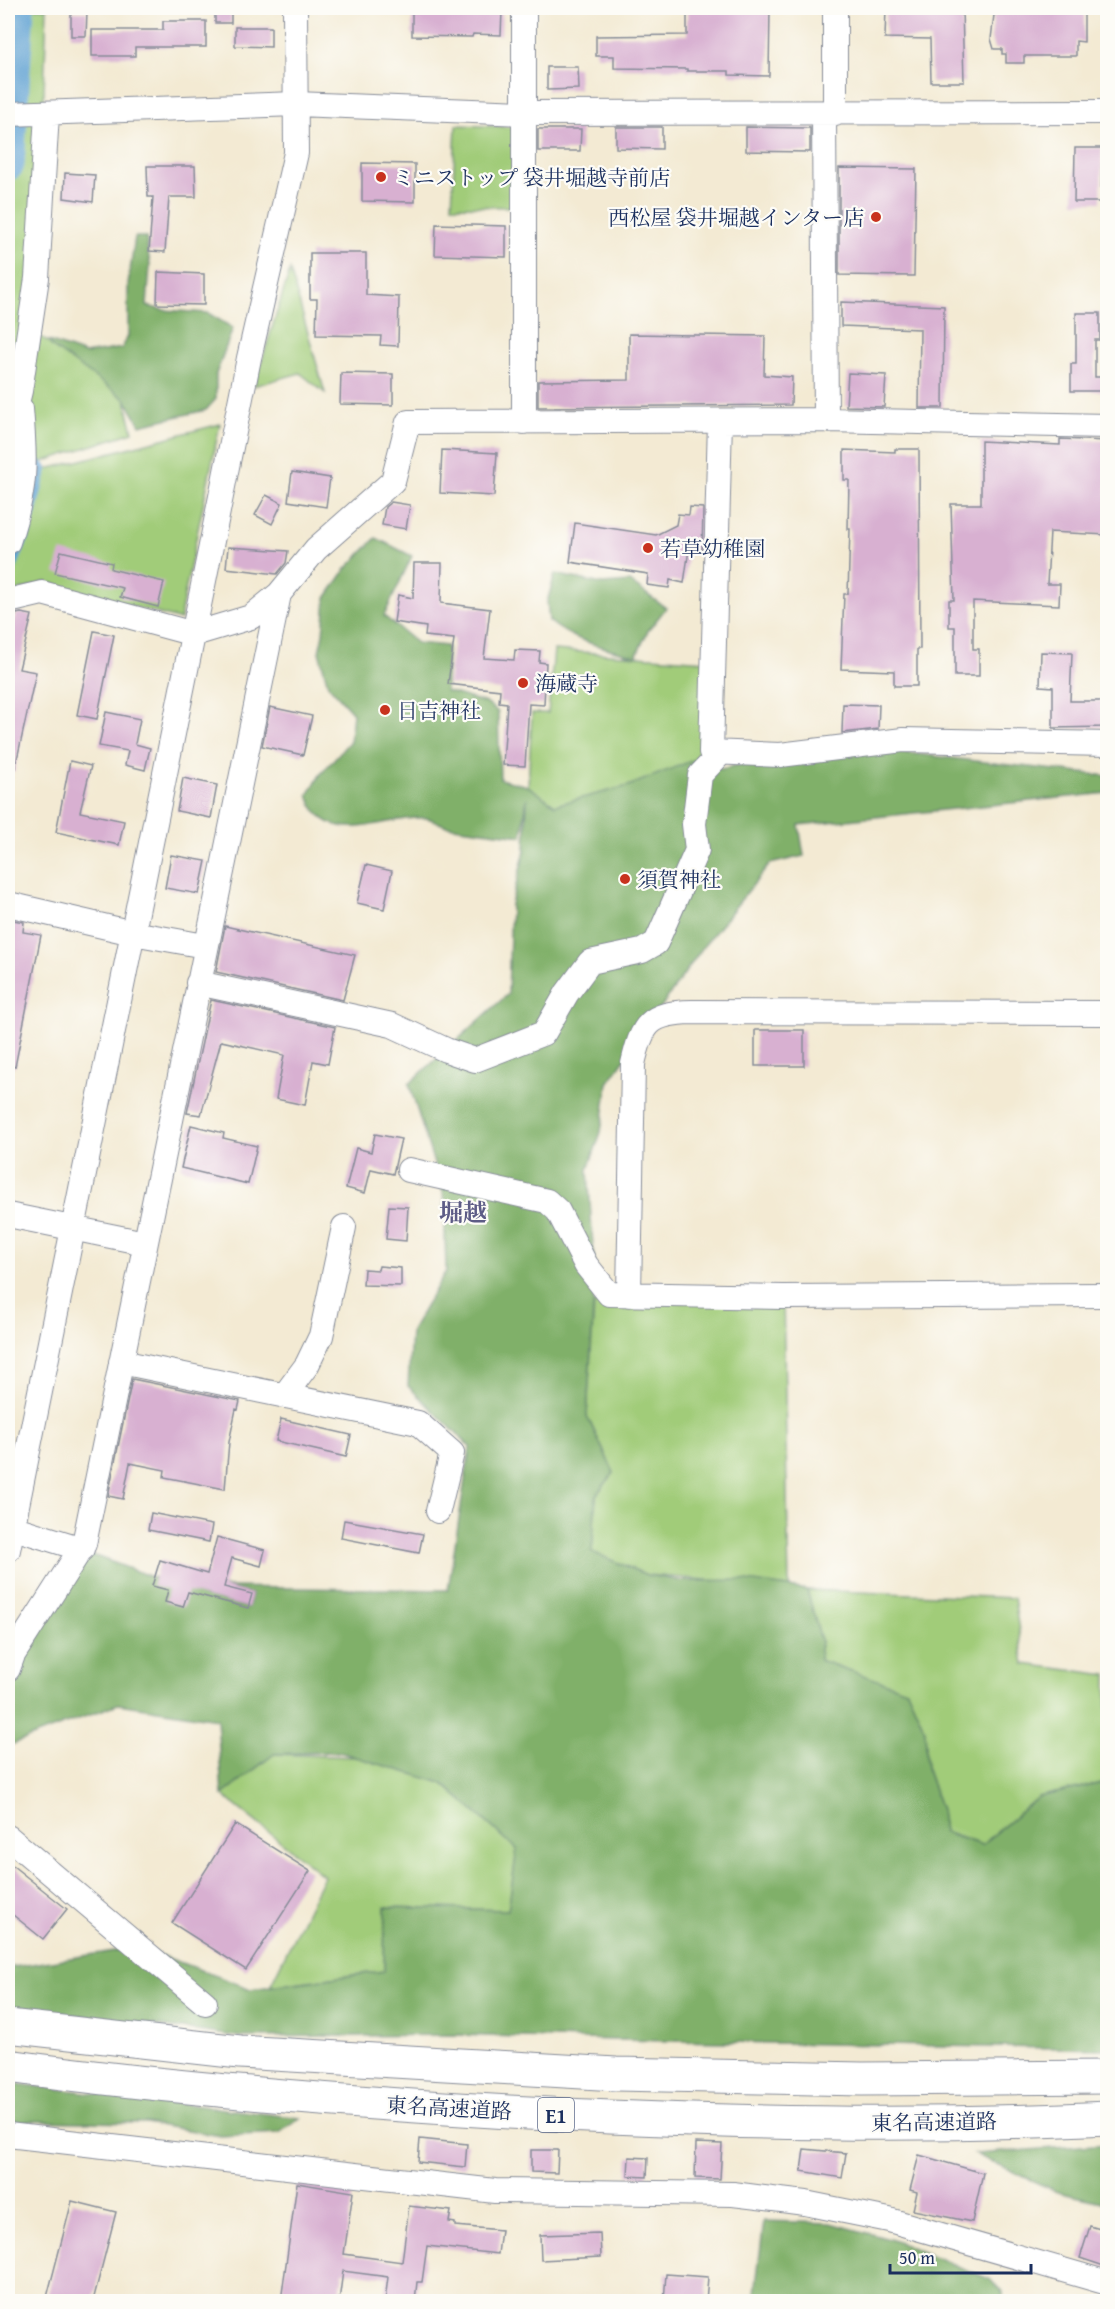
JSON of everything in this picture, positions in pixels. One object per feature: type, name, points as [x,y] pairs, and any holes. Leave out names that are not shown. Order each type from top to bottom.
[{"type":"highway","name":"東名高速道路","points":[[8,2026],[240,2052],[616,2074],[862,2079],[1107,2077]]},
{"type":"highway","name":"東名高速道路","points":[[8,2066],[114,2080],[333,2102],[623,2118],[873,2124],[1107,2118]]},
{"type":"street","points":[[8,1550],[10,1526],[249,358],[296,153],[295,8]]},
{"type":"street","points":[[524,8],[524,422]]},
{"type":"street","points":[[826,420],[830,114],[835,8]]},
{"type":"street","points":[[8,114],[296,104],[524,113],[1107,112]]},
{"type":"street","points":[[8,440],[20,391],[37,278],[43,114]]},
{"type":"street","points":[[8,542],[25,485],[26,455],[20,391]]},
{"type":"street","points":[[8,601],[42,593],[194,634],[251,617],[279,594],[316,549],[393,481],[408,422],[826,420],[1107,426]]},
{"type":"street","points":[[720,421],[711,752],[780,755],[903,740],[1107,744]]},
{"type":"street","points":[[8,1669],[14,1655],[82,1549],[279,594]]},
{"type":"street","points":[[198,983],[392,1025],[446,1050],[475,1060],[543,1033],[567,993],[590,962],[642,951],[656,943],[697,850],[694,824],[700,775],[721,753]]},
{"type":"street","points":[[8,904],[133,933],[205,946]]},
{"type":"street","points":[[629,1295],[633,1064],[638,1041],[645,1027],[654,1018],[670,1012],[1107,1013]]},
{"type":"street","points":[[409,1170],[547,1200],[558,1211],[586,1265],[609,1294],[783,1298],[1107,1295]]},
{"type":"street","points":[[8,1215],[145,1243]]},
{"type":"street","points":[[284,1396],[307,1365],[321,1336],[344,1227]]},
{"type":"street","points":[[121,1362],[418,1424],[452,1453],[438,1510]]},
{"type":"street","points":[[10,1526],[82,1549]]},
{"type":"street","points":[[8,1837],[205,2003]]},
{"type":"street","points":[[8,2135],[495,2191],[733,2194],[805,2203],[889,2220],[1107,2283]]},
{"type":"green space","points":[[8,8],[47,8],[38,260],[8,428]]},
{"type":"green space","points":[[456,125],[515,127],[514,207],[452,206]]},
{"type":"green space","points":[[135,237],[146,237],[150,265],[147,306],[163,310],[208,313],[233,328],[216,374],[216,399],[206,410],[140,425],[125,399],[51,346],[49,341],[85,354],[122,348],[128,336],[128,284]]},
{"type":"green space","points":[[290,270],[325,393],[300,373],[254,386]]},
{"type":"green space","points":[[40,336],[125,399],[133,432],[33,465],[21,384]]},
{"type":"green space","points":[[220,424],[181,620],[46,582],[8,594],[8,578],[47,469]]},
{"type":"green space","points":[[376,538],[412,556],[384,616],[417,643],[447,646],[446,691],[486,703],[498,712],[500,779],[528,786],[555,805],[628,786],[701,757],[721,769],[780,755],[847,746],[1107,776],[1107,793],[799,825],[804,856],[770,864],[703,947],[608,1083],[601,1132],[588,1170],[595,1277],[587,1416],[614,1473],[596,1495],[592,1552],[647,1575],[683,1581],[741,1580],[807,1590],[821,1640],[819,1660],[907,1690],[925,1730],[927,1770],[941,1810],[944,1833],[982,1845],[1038,1797],[1107,1782],[1107,2049],[459,2035],[242,2037],[8,2006],[8,1968],[139,1947],[251,1989],[384,1971],[385,1907],[508,1910],[517,1849],[442,1783],[339,1752],[274,1754],[222,1795],[217,1719],[118,1704],[8,1746],[8,1685],[87,1553],[201,1595],[248,1608],[252,1594],[224,1587],[448,1590],[470,1447],[408,1386],[411,1331],[446,1271],[444,1196],[409,1084],[508,994],[511,904],[525,851],[527,798],[522,836],[448,826],[426,818],[343,827],[328,822],[317,812],[308,795],[320,775],[350,741],[353,713],[328,685],[319,652],[326,598],[346,569]]},
{"type":"green space","points":[[555,574],[602,584],[630,582],[666,608],[648,631],[636,656],[602,647],[569,634],[549,621],[547,602]]},
{"type":"green space","points":[[554,650],[706,661],[701,757],[688,774],[555,805],[528,786],[532,713],[548,713]]},
{"type":"green space","points":[[783,1297],[789,1587],[647,1575],[592,1552],[596,1495],[614,1473],[587,1416],[594,1303]]},
{"type":"green space","points":[[807,1590],[1014,1598],[1024,1664],[1107,1675],[1107,1782],[1038,1797],[982,1845],[944,1832],[941,1810],[927,1770],[925,1730],[907,1690],[819,1660],[821,1640]]},
{"type":"green space","points":[[274,1754],[357,1757],[442,1783],[517,1849],[509,1910],[385,1907],[384,1971],[270,1986],[324,1876],[222,1795]]},
{"type":"green space","points":[[8,2083],[300,2118],[279,2133],[221,2136],[146,2123],[17,2121],[8,2119]]},
{"type":"green space","points":[[1107,2144],[1107,2203],[1057,2192],[975,2154]]},
{"type":"green space","points":[[764,2221],[831,2223],[893,2240],[992,2280],[1003,2294],[1003,2301],[754,2301]]},
{"type":"building","points":[[215,8],[231,8],[231,23],[215,23]]},
{"type":"building","points":[[412,8],[502,11],[501,35],[412,36]]},
{"type":"building","points":[[687,8],[770,8],[769,76],[729,75],[729,71],[614,68],[614,56],[596,56],[596,36],[687,35]]},
{"type":"building","points":[[886,8],[962,8],[964,82],[931,82],[930,39],[885,38]]},
{"type":"building","points":[[1005,8],[1084,8],[1084,42],[1076,41],[1076,56],[1024,56],[1024,63],[1006,63],[1006,54],[1002,54],[1002,49],[994,49],[991,39],[994,15],[1005,11]]},
{"type":"building","points":[[71,12],[87,12],[86,36],[71,36]]},
{"type":"building","points":[[163,21],[206,21],[206,47],[135,47],[135,56],[92,56],[92,30],[163,30]]},
{"type":"building","points":[[235,27],[271,27],[271,47],[235,46]]},
{"type":"building","points":[[547,67],[578,67],[579,89],[547,90]]},
{"type":"building","points":[[616,127],[662,127],[662,149],[616,148]]},
{"type":"building","points":[[746,127],[810,128],[810,152],[746,151]]},
{"type":"building","points":[[538,129],[581,129],[580,151],[538,151]]},
{"type":"building","points":[[1075,148],[1102,148],[1101,202],[1074,202]]},
{"type":"building","points":[[362,163],[415,164],[415,202],[362,201]]},
{"type":"building","points":[[147,166],[195,166],[196,197],[169,197],[165,252],[149,251],[153,197],[148,197]]},
{"type":"building","points":[[839,168],[916,169],[914,276],[839,275]]},
{"type":"building","points":[[65,173],[95,175],[93,202],[64,198]]},
{"type":"building","points":[[436,224],[506,226],[506,257],[435,255]]},
{"type":"building","points":[[310,253],[366,253],[366,295],[399,297],[398,346],[380,345],[381,336],[316,335],[317,299],[310,299]]},
{"type":"building","points":[[158,272],[204,274],[204,305],[157,304]]},
{"type":"building","points":[[841,302],[944,306],[943,408],[919,408],[920,329],[841,326]]},
{"type":"building","points":[[1076,313],[1100,313],[1100,340],[1095,340],[1095,377],[1107,377],[1107,391],[1071,391],[1071,364],[1076,364]]},
{"type":"building","points":[[629,334],[765,336],[764,375],[792,377],[791,405],[538,407],[538,381],[629,380]]},
{"type":"building","points":[[341,373],[393,374],[393,405],[340,404]]},
{"type":"building","points":[[848,373],[886,375],[884,407],[846,406]]},
{"type":"building","points":[[1060,439],[1107,441],[1107,535],[1050,532],[1047,584],[1060,584],[1059,605],[973,601],[973,649],[979,649],[979,676],[955,676],[955,627],[949,627],[949,600],[954,600],[951,504],[981,504],[981,441],[1060,445]]},
{"type":"building","points":[[895,449],[919,449],[920,649],[917,649],[917,686],[894,686],[894,671],[841,669],[844,594],[848,594],[850,529],[848,529],[849,480],[844,480],[844,450],[895,452]]},
{"type":"building","points":[[442,450],[497,453],[494,496],[440,493]]},
{"type":"building","points":[[292,472],[330,478],[326,507],[288,501]]},
{"type":"building","points":[[266,495],[282,503],[272,524],[255,515]]},
{"type":"building","points":[[391,502],[410,505],[406,529],[382,525],[385,507]]},
{"type":"building","points":[[690,507],[703,508],[702,551],[689,549],[684,583],[670,580],[669,588],[647,585],[648,574],[570,562],[575,523],[656,535],[676,525],[678,514],[689,515]]},
{"type":"building","points":[[228,547],[288,551],[286,563],[277,574],[226,568]]},
{"type":"building","points":[[61,551],[112,563],[111,569],[164,582],[158,607],[120,597],[123,588],[55,573]]},
{"type":"building","points":[[414,563],[442,563],[441,603],[490,609],[484,658],[514,660],[515,650],[540,651],[539,662],[546,663],[544,705],[529,704],[525,766],[503,765],[507,703],[499,702],[500,690],[448,684],[454,639],[425,636],[426,627],[394,622],[398,595],[413,598]]},
{"type":"building","points":[[16,614],[32,615],[19,669],[36,672],[14,773],[8,773],[8,638],[10,639]]},
{"type":"building","points":[[94,631],[114,635],[97,719],[77,715]]},
{"type":"building","points":[[1041,652],[1072,653],[1070,701],[1107,701],[1107,727],[1053,728],[1053,687],[1040,686]]},
{"type":"building","points":[[843,704],[879,705],[878,729],[842,733]]},
{"type":"building","points":[[270,707],[312,716],[303,755],[262,746]]},
{"type":"building","points":[[106,712],[140,719],[135,744],[150,748],[145,770],[125,765],[128,751],[99,746]]},
{"type":"building","points":[[70,761],[91,766],[80,812],[124,821],[119,845],[56,832]]},
{"type":"building","points":[[183,778],[217,785],[211,818],[177,811]]},
{"type":"building","points":[[171,855],[206,861],[199,894],[165,888]]},
{"type":"building","points":[[366,865],[392,871],[384,909],[357,903]]},
{"type":"building","points":[[8,919],[24,922],[23,932],[41,935],[15,1067],[8,1066]]},
{"type":"building","points":[[225,926],[355,955],[343,1000],[216,972]]},
{"type":"building","points":[[211,1000],[335,1027],[328,1064],[313,1061],[305,1105],[276,1099],[284,1055],[221,1041],[201,1115],[187,1113]]},
{"type":"building","points":[[755,1030],[804,1030],[804,1066],[755,1066]]},
{"type":"building","points":[[191,1125],[224,1133],[223,1138],[257,1146],[248,1184],[181,1168]]},
{"type":"building","points":[[375,1134],[401,1139],[393,1174],[371,1169],[365,1193],[346,1188],[356,1148],[371,1152]]},
{"type":"building","points":[[389,1206],[408,1207],[406,1241],[386,1239]]},
{"type":"building","points":[[379,1266],[401,1268],[401,1286],[363,1285],[364,1269],[378,1270]]},
{"type":"building","points":[[132,1379],[240,1401],[229,1442],[225,1489],[164,1477],[165,1470],[130,1463],[123,1499],[108,1496]]},
{"type":"building","points":[[281,1419],[351,1435],[346,1457],[276,1441]]},
{"type":"building","points":[[151,1513],[212,1525],[209,1542],[148,1530]]},
{"type":"building","points":[[344,1520],[423,1534],[419,1553],[341,1538]]},
{"type":"building","points":[[217,1537],[265,1550],[261,1566],[232,1558],[224,1587],[252,1594],[248,1608],[188,1592],[183,1607],[165,1602],[168,1590],[152,1586],[160,1560],[207,1574]]},
{"type":"building","points":[[235,1824],[310,1871],[246,1970],[172,1923]]},
{"type":"building","points":[[8,1862],[67,1909],[43,1939],[8,1911]]},
{"type":"building","points":[[420,2139],[467,2144],[465,2167],[418,2162]]},
{"type":"building","points":[[696,2143],[722,2144],[720,2179],[695,2178]]},
{"type":"building","points":[[804,2149],[846,2153],[842,2178],[801,2171]]},
{"type":"building","points":[[531,2150],[558,2150],[557,2173],[531,2172]]},
{"type":"building","points":[[919,2155],[983,2173],[972,2222],[913,2210],[917,2192],[910,2190]]},
{"type":"building","points":[[629,2157],[648,2158],[647,2177],[628,2176]]},
{"type":"building","points":[[297,2183],[353,2192],[344,2254],[402,2262],[409,2206],[451,2211],[449,2222],[455,2223],[455,2226],[501,2230],[498,2254],[427,2246],[422,2282],[417,2282],[415,2301],[385,2301],[388,2277],[343,2271],[339,2301],[281,2301]]},
{"type":"building","points":[[72,2201],[116,2212],[93,2301],[46,2301]]},
{"type":"building","points":[[1090,2226],[1107,2231],[1107,2267],[1080,2258]]},
{"type":"building","points":[[600,2233],[601,2257],[541,2260],[540,2235]]},
{"type":"building","points":[[666,2274],[708,2277],[706,2301],[664,2301]]},
{"type":"waterway","points":[[8,164],[18,8]]},
{"type":"waterway","points":[[8,564],[21,532],[37,470]]},
{"type":"place","name":"ミニストップ 袋井堀越寺前店","points":[[381,177]]},
{"type":"place","name":"西松屋 袋井堀越インター店","points":[[876,217]]},
{"type":"place","name":"若草幼稚園","points":[[648,548]]},
{"type":"place","name":"海蔵寺","points":[[523,683]]},
{"type":"place","name":"日吉神社","points":[[385,710]]},
{"type":"place","name":"須賀神社","points":[[625,879]]},
{"type":"district","name":"堀越","points":[[463,1212]]}]
